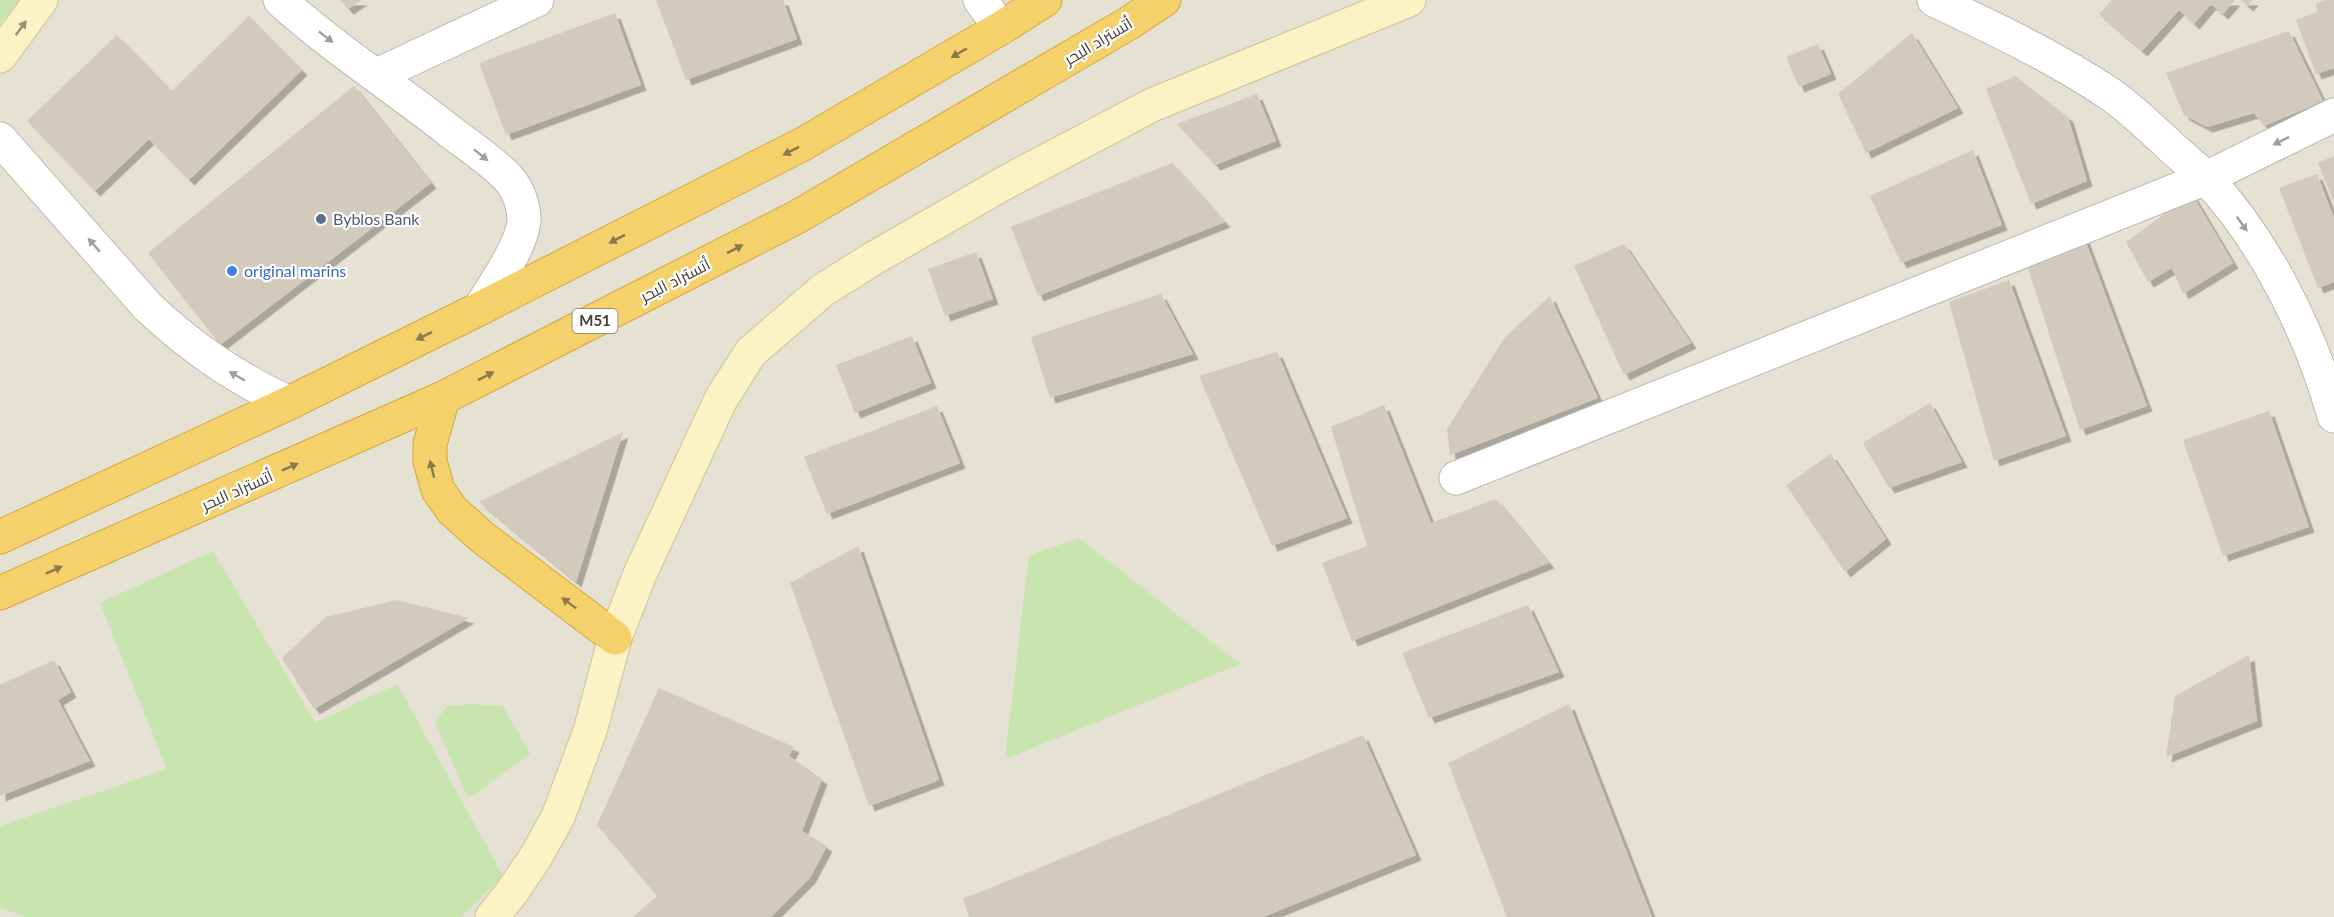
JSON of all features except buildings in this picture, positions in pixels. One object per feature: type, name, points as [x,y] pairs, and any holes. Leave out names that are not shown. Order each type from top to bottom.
[{"type":"highway","points":[[0,537],[289,403],[803,144],[1045,0]]},
{"type":"highway","name":"أتستراد البحر","points":[[0,593],[443,398],[797,217],[1129,24],[1164,0]]},
{"type":"highway","points":[[443,398],[430,444],[430,461],[438,490],[452,510],[482,537],[615,638]]},
{"type":"main road","points":[[0,56],[41,0]]},
{"type":"main road","points":[[492,917],[536,858],[558,817],[590,731],[615,638],[640,574],[721,399],[751,352],[823,290],[1008,181],[1152,105],[1409,0]]},
{"type":"street","points":[[280,0],[482,155],[508,178],[517,190],[524,220],[521,234],[504,269],[479,309]]},
{"type":"street","points":[[377,75],[537,0]]},
{"type":"street","points":[[980,0],[1001,28]]},
{"type":"street","points":[[1934,0],[2067,68],[2110,94],[2206,178],[2242,223],[2273,272],[2300,322],[2322,375],[2334,416]]},
{"type":"street","points":[[1456,478],[2206,178],[2334,115]]},
{"type":"street","points":[[0,139],[148,307],[173,331],[228,371],[289,403]]},
{"type":"shaded area","points":[[0,0],[2334,0],[2334,917],[0,917]]},
{"type":"green space","points":[[0,0],[19,0],[0,24]]},
{"type":"green space","points":[[1079,538],[1240,664],[1005,759],[1029,555]]},
{"type":"green space","points":[[213,551],[315,723],[397,684],[503,876],[461,917],[26,917],[0,908],[0,826],[167,769],[100,603]]},
{"type":"green space","points":[[471,704],[503,706],[530,754],[468,799],[435,722],[447,706]]},
{"type":"place","name":"Byblos Bank","points":[[321,219]]},
{"type":"place","name":"original marins","points":[[232,271]]}]
